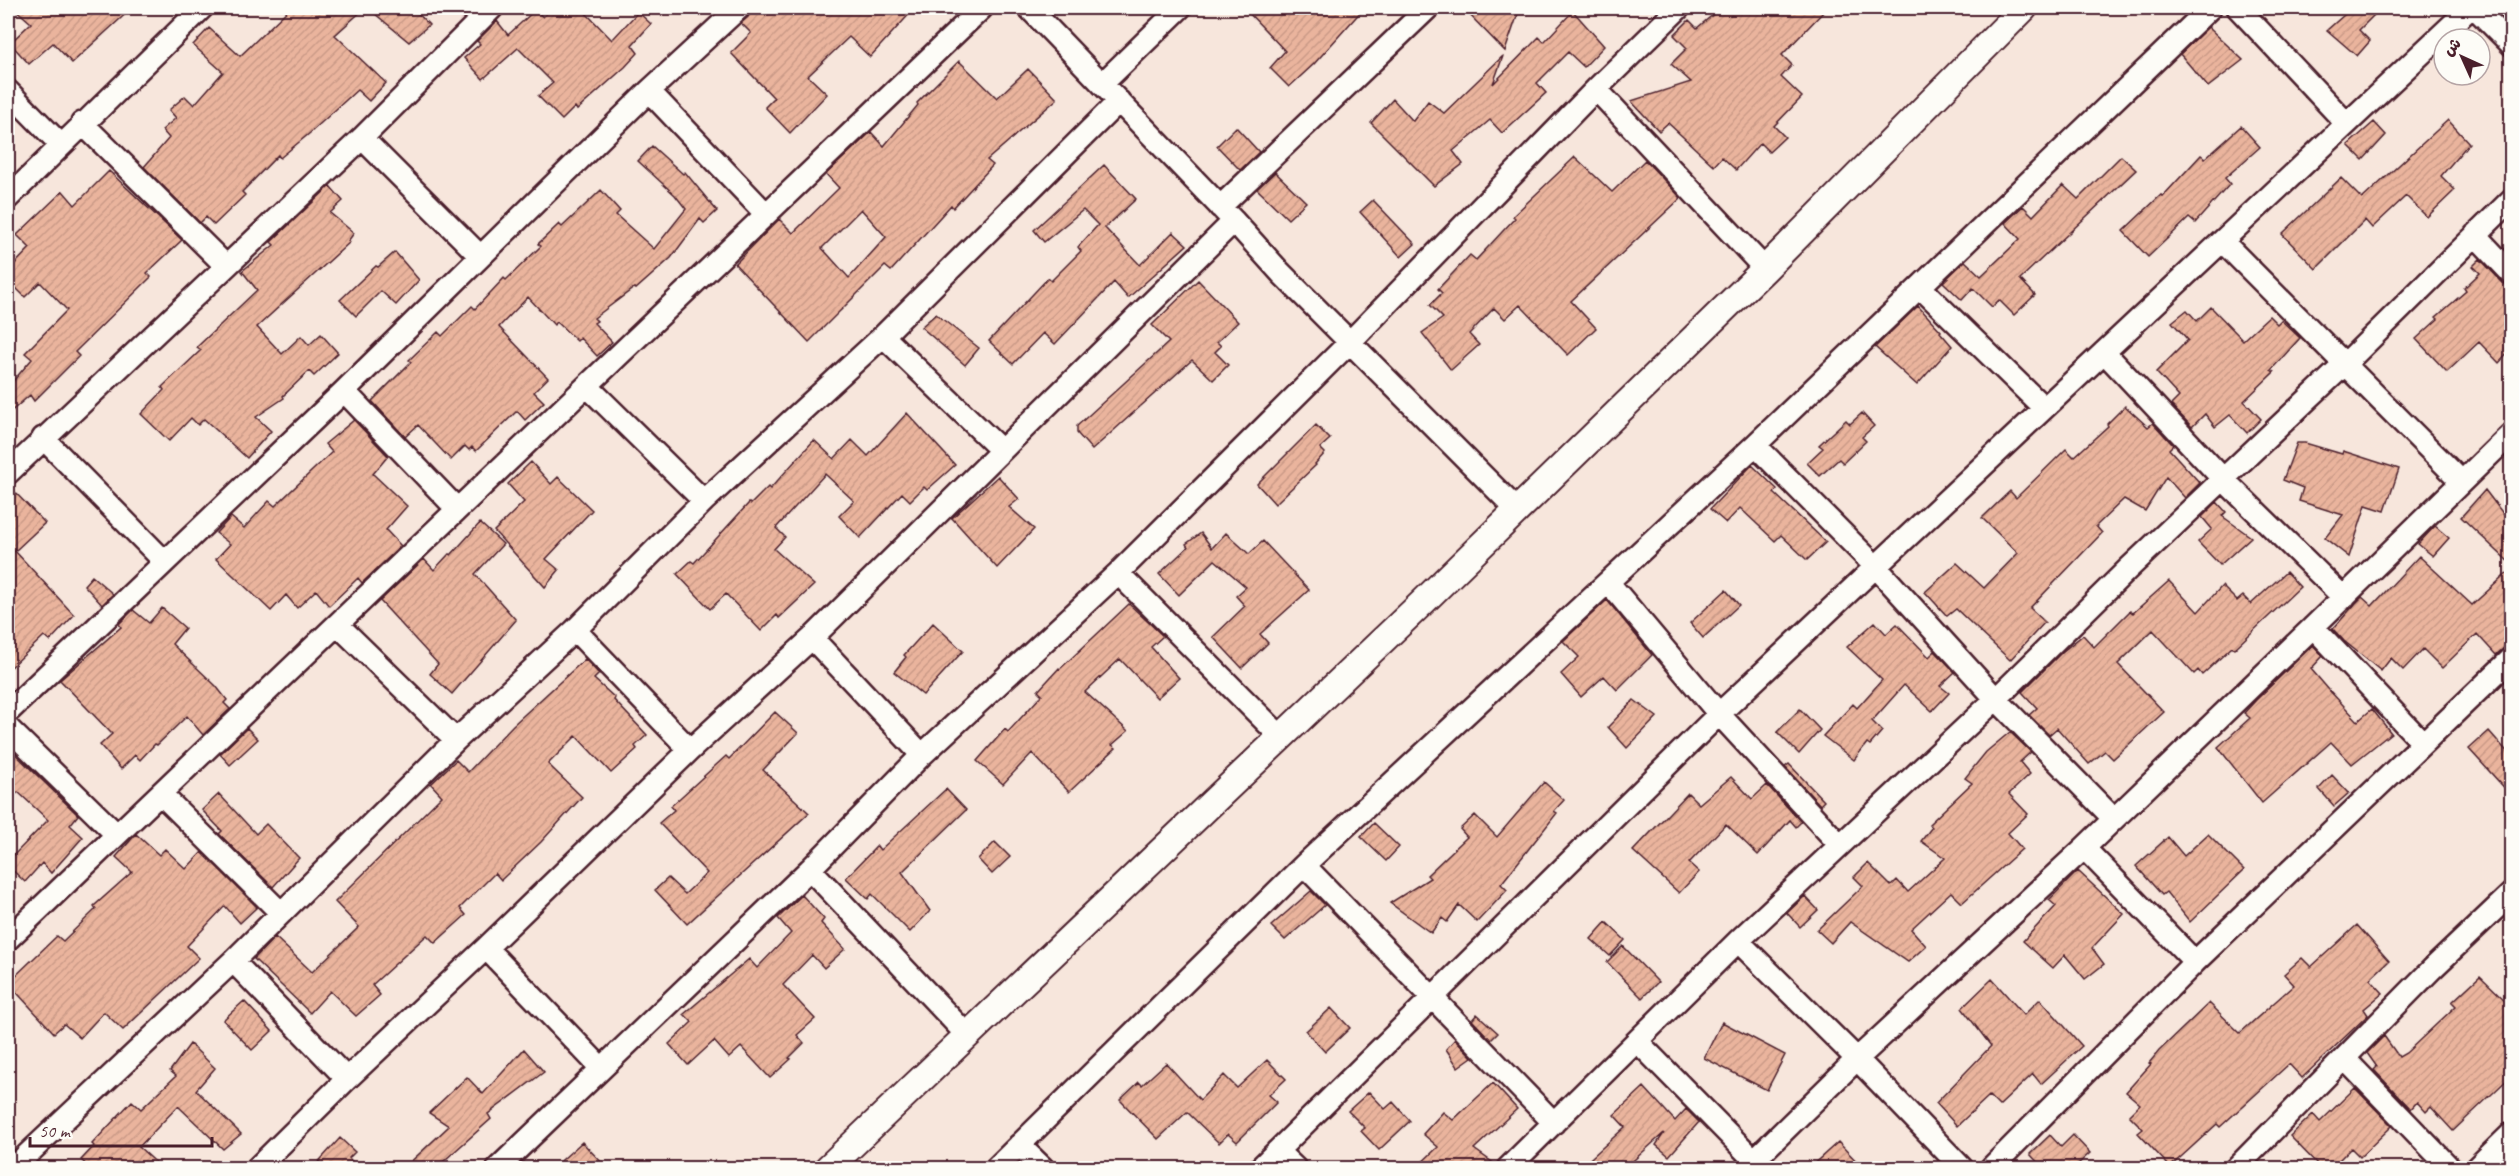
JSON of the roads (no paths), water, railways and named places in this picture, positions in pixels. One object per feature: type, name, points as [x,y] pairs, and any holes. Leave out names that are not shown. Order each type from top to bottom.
[{"type":"street","points":[[8,198],[82,123],[202,8]]},
{"type":"street","points":[[8,473],[362,138],[492,8]]},
{"type":"street","points":[[8,712],[344,391],[649,91],[739,8]]},
{"type":"street","points":[[8,939],[982,8]]},
{"type":"street","points":[[1029,8],[1349,343],[1517,510]]},
{"type":"street","points":[[1102,84],[1180,8]]},
{"type":"street","points":[[257,1168],[347,1078],[486,948],[690,750],[812,638],[1001,450],[1428,8]]},
{"type":"street","points":[[498,1168],[810,869],[922,755],[1118,573],[1349,343],[1596,89],[1679,8]]},
{"type":"street","points":[[828,1168],[1517,510],[1765,269],[2024,8]]},
{"type":"street","points":[[996,1168],[1304,865],[1755,446],[2210,8]]},
{"type":"street","points":[[2238,8],[2346,123]]},
{"type":"street","points":[[1260,1168],[1719,714],[2470,8]]},
{"type":"street","points":[[2475,8],[2511,45]]},
{"type":"street","points":[[1596,89],[1765,269]]},
{"type":"street","points":[[8,91],[61,145]]},
{"type":"street","points":[[649,91],[765,213]]},
{"type":"street","points":[[13,1168],[233,961],[456,740],[575,630],[704,501],[883,336],[1119,101]]},
{"type":"street","points":[[82,123],[226,266]]},
{"type":"street","points":[[362,138],[480,256]]},
{"type":"street","points":[[1508,1168],[1839,844],[1995,699],[2127,570],[2346,364],[2511,199]]},
{"type":"street","points":[[2475,235],[2511,274]]},
{"type":"street","points":[[2223,242],[2461,482]]},
{"type":"street","points":[[1920,287],[2044,408]]},
{"type":"street","points":[[883,336],[1001,450]]},
{"type":"street","points":[[2104,352],[2223,479],[2344,598]]},
{"type":"street","points":[[588,387],[704,501]]},
{"type":"street","points":[[344,391],[457,509]]},
{"type":"street","points":[[1638,1042],[1750,1164],[1857,1059],[2084,848],[2344,598],[2511,433]]},
{"type":"street","points":[[43,438],[164,561]]},
{"type":"street","points":[[1755,446],[1876,567],[1995,699],[2114,819]]},
{"type":"street","points":[[1118,573],[1281,737]]},
{"type":"street","points":[[1608,582],[1719,714],[1839,844]]},
{"type":"street","points":[[338,625],[456,740]]},
{"type":"street","points":[[2313,627],[2423,743]]},
{"type":"street","points":[[575,630],[690,750]]},
{"type":"street","points":[[812,638],[922,755]]},
{"type":"street","points":[[2002,1165],[2195,962],[2511,658]]},
{"type":"street","points":[[8,728],[117,835]]},
{"type":"street","points":[[161,794],[281,914]]},
{"type":"street","points":[[2084,848],[2195,962]]},
{"type":"street","points":[[1304,865],[1554,1123]]},
{"type":"street","points":[[810,869],[967,1035]]},
{"type":"street","points":[[2236,1168],[2432,969],[2511,893]]},
{"type":"street","points":[[1738,941],[1857,1059],[1962,1168]]},
{"type":"street","points":[[486,948],[600,1068]]},
{"type":"street","points":[[233,961],[347,1078]]},
{"type":"street","points":[[2345,1059],[2450,1168]]},
{"type":"street","points":[[2476,1168],[2511,1133]]},
{"type":"street","points":[[1020,1145],[1042,1168]]},
{"type":"street","points":[[1277,1151],[1295,1168]]}]
